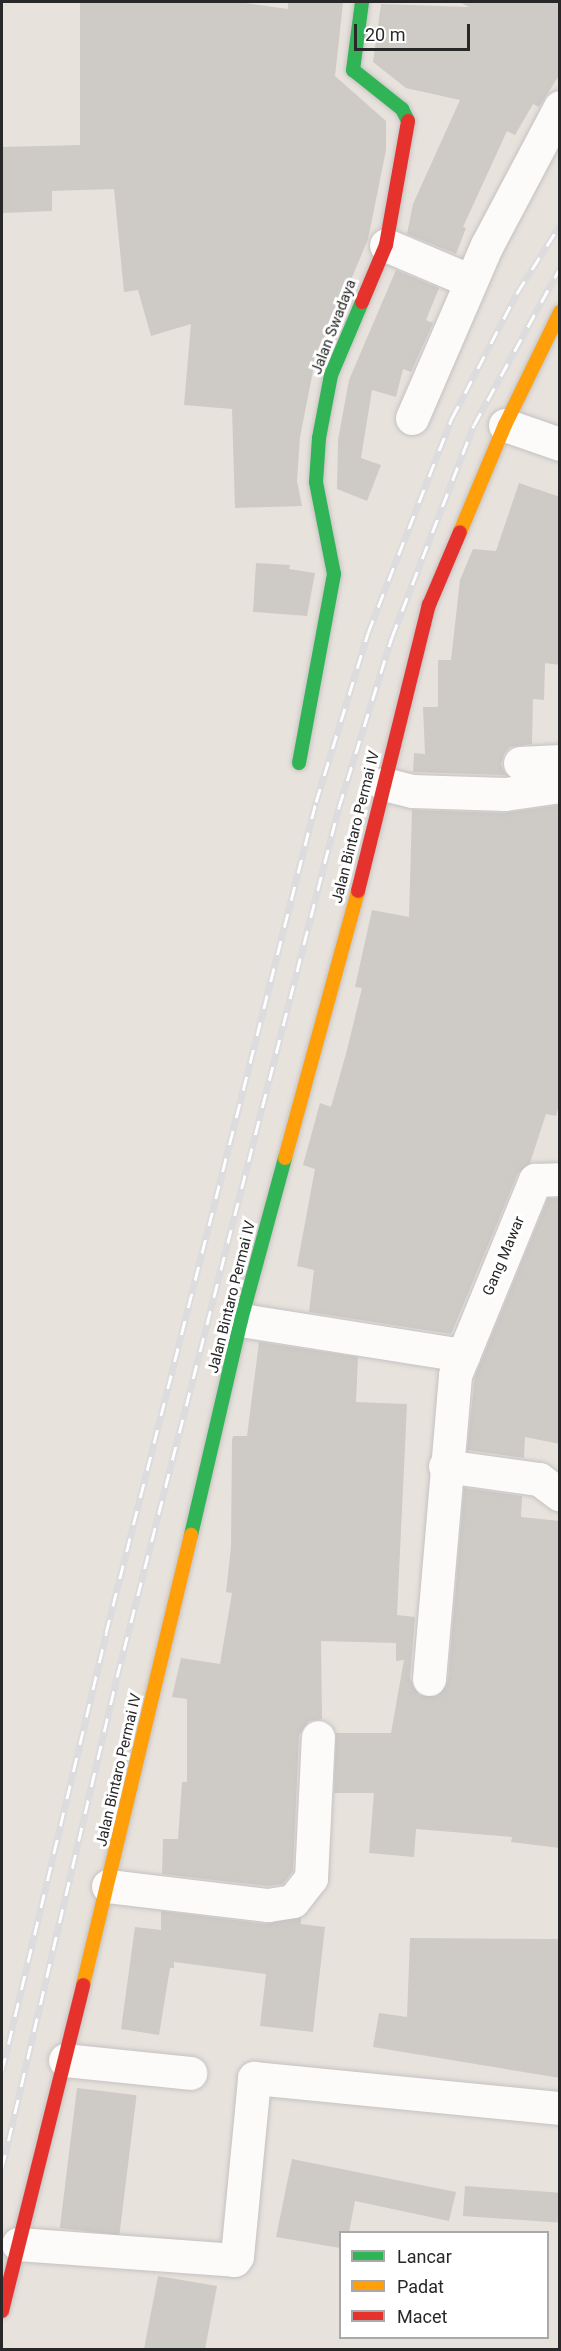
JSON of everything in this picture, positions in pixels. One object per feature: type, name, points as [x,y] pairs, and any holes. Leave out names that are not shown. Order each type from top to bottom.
[{"type":"street","name":"Jalan Swadaya","points":[[299,764],[334,574],[316,482],[319,438],[330,375],[386,245],[410,124],[402,109],[354,70],[362,2]]},
{"type":"street","points":[[412,418],[471,281],[560,107]]},
{"type":"street","points":[[386,245],[471,281]]},
{"type":"street","name":"Jalan Bintaro Permai IV","points":[[2,2311],[108,1886],[241,1320],[384,784],[429,605],[505,425],[560,312]]},
{"type":"street","points":[[505,425],[560,444]]},
{"type":"street","points":[[520,764],[560,761]]},
{"type":"street","points":[[384,784],[412,791],[505,794],[560,786]]},
{"type":"street","name":"Gang Mawar","points":[[463,1355],[535,1180],[560,1179]]},
{"type":"street","points":[[241,1320],[463,1355],[448,1414],[429,1679]]},
{"type":"street","points":[[445,1466],[539,1479],[560,1496]]},
{"type":"street","points":[[108,1886],[268,1905],[293,1900],[311,1878],[318,1737]]},
{"type":"street","points":[[65,2060],[190,2073]]},
{"type":"street","points":[[18,2244],[234,2260],[237,2256],[254,2078],[560,2108]]},
{"type":"building","points":[[238,2],[288,9],[288,2],[343,3],[335,76],[386,121],[386,150],[368,239],[313,371],[300,437],[297,481],[302,506],[235,508],[232,409],[184,405],[191,324],[151,336],[138,290],[124,292],[114,189],[52,191],[52,211],[2,213],[2,147],[80,145],[80,3]]},
{"type":"building","points":[[459,2],[560,2],[560,74],[539,107],[533,104],[515,135],[507,131],[463,227],[466,228],[456,254],[407,234],[413,204],[460,100],[406,88],[373,62],[381,4],[469,7]]},
{"type":"building","points":[[396,270],[439,288],[426,320],[433,323],[411,372],[403,369],[396,397],[372,390],[361,458],[381,465],[367,501],[337,489],[338,440],[349,380]]},
{"type":"building","points":[[519,483],[560,497],[560,665],[545,663],[544,700],[533,699],[532,744],[510,747],[504,754],[501,765],[506,775],[413,772],[414,753],[425,754],[423,707],[438,707],[438,660],[451,660],[460,580],[473,549],[496,551]]},
{"type":"building","points":[[256,563],[290,565],[289,569],[315,573],[307,616],[253,612]]},
{"type":"building","points":[[560,805],[560,1101],[556,1116],[546,1114],[530,1163],[518,1173],[451,1334],[309,1312],[314,1270],[297,1266],[315,1169],[303,1165],[320,1103],[331,1107],[347,1050],[362,988],[355,987],[372,910],[409,917],[412,810],[505,813]]},
{"type":"building","points":[[548,1198],[560,1198],[560,1444],[525,1437],[524,1458],[467,1450],[475,1376]]},
{"type":"building","points":[[259,1342],[358,1357],[356,1402],[407,1404],[397,1615],[415,1617],[410,1678],[419,1695],[436,1696],[448,1681],[464,1488],[522,1496],[521,1517],[560,1521],[560,1848],[511,1842],[512,1837],[416,1829],[414,1857],[369,1853],[374,1793],[334,1793],[336,1733],[391,1733],[404,1660],[396,1661],[396,1643],[321,1641],[322,1719],[309,1721],[299,1735],[293,1871],[283,1884],[268,1886],[162,1874],[163,1839],[178,1839],[182,1782],[187,1782],[187,1699],[172,1697],[181,1658],[220,1664],[232,1593],[226,1592],[231,1547],[232,1440],[233,1436],[247,1436]]},
{"type":"building","points":[[161,1911],[266,1924],[301,1917],[301,1924],[325,1927],[313,2032],[260,2026],[266,1974],[174,1962],[174,1968],[170,1968],[159,2035],[121,2029],[135,1927],[161,1930]]},
{"type":"building","points":[[410,1938],[560,1939],[560,2078],[373,2047],[379,2013],[407,2017]]},
{"type":"building","points":[[77,2088],[137,2095],[119,2235],[60,2228]]},
{"type":"building","points":[[292,2159],[456,2192],[449,2221],[355,2201],[349,2231],[339,2231],[339,2248],[276,2237]]},
{"type":"building","points":[[465,2186],[560,2193],[558,2223],[463,2216]]},
{"type":"building","points":[[158,2276],[217,2286],[205,2349],[144,2349]]},
{"type":"railway","points":[[2,2071],[106,1633],[316,802],[368,633],[452,418],[517,293],[560,225]]},
{"type":"railway","points":[[2,2168],[117,1677],[339,807],[392,637],[474,425],[560,268]]},
{"type":"traffic: fast","points":[[362,2],[353,70],[402,109],[408,121]]},
{"type":"traffic: fast","points":[[299,763],[334,574],[316,482],[319,438],[331,375],[362,302]]},
{"type":"traffic: fast","points":[[191,1535],[241,1320],[285,1158]]},
{"type":"traffic: slow","points":[[460,532],[505,425],[560,312]]},
{"type":"traffic: slow","points":[[285,1158],[358,891]]},
{"type":"traffic: slow","points":[[83,1985],[191,1535]]},
{"type":"traffic: jam","points":[[362,302],[386,245],[408,121]]},
{"type":"traffic: jam","points":[[358,891],[429,605],[460,532]]},
{"type":"traffic: jam","points":[[2,2311],[83,1985]]}]
